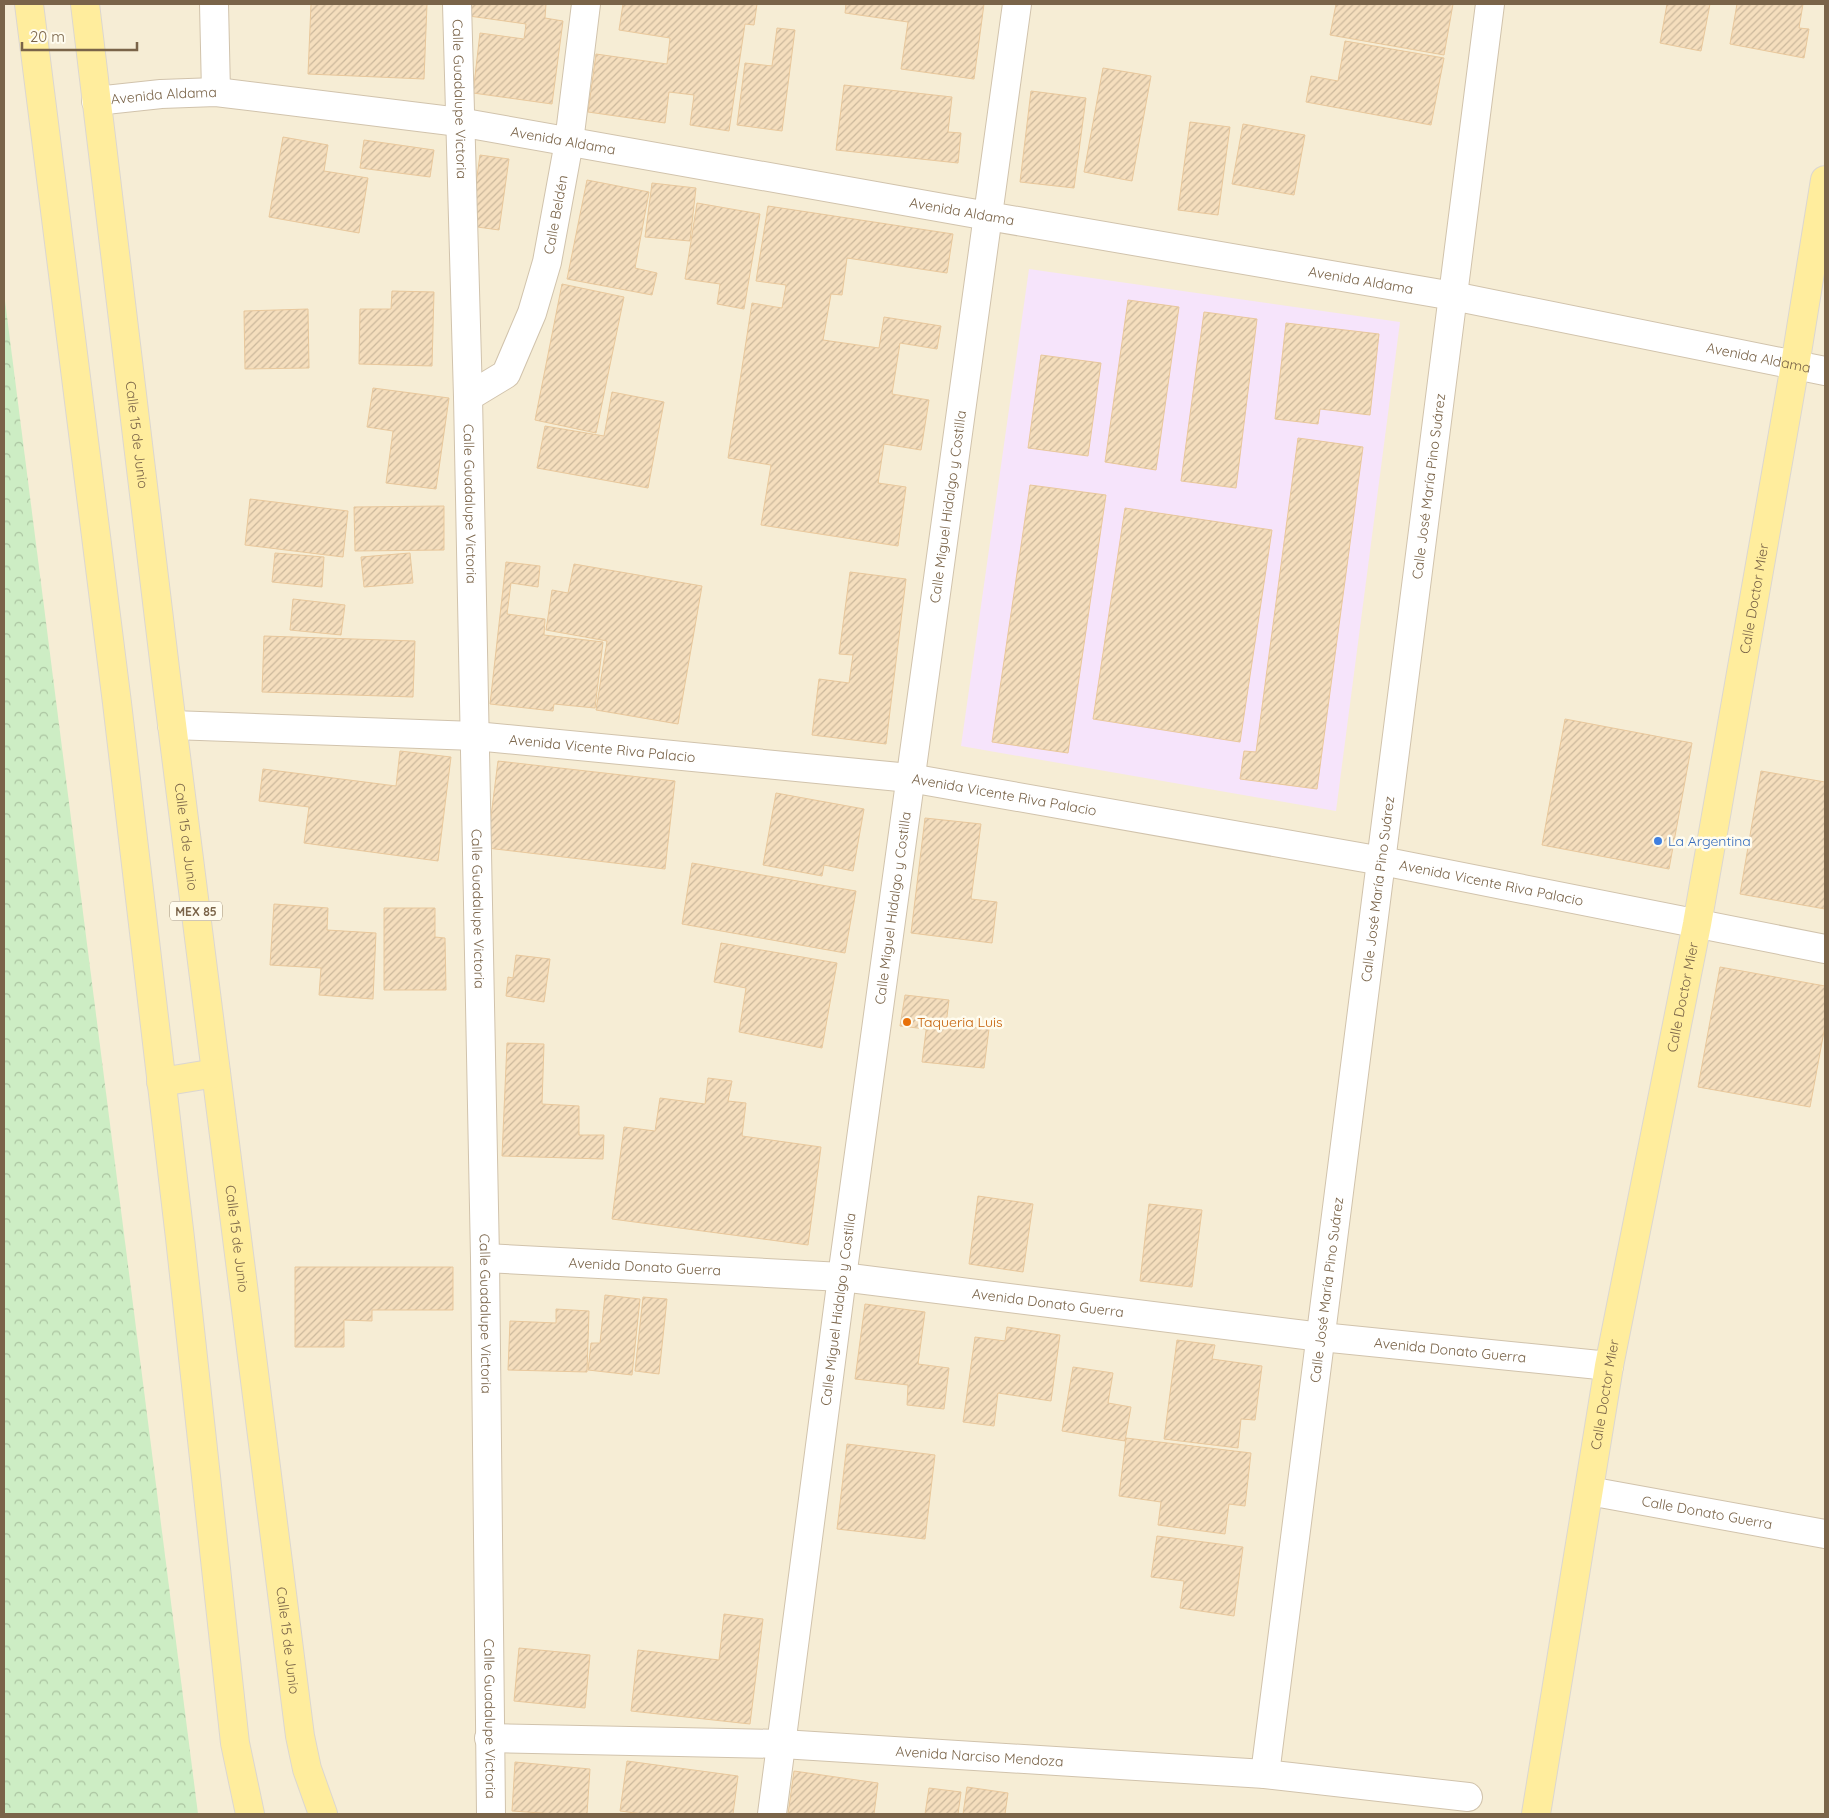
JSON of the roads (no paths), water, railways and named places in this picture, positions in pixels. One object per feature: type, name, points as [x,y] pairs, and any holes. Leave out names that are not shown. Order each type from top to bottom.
[{"type":"main road","points":[[29,4],[114,684],[161,1082],[235,1743],[250,1814]]},
{"type":"main road","name":"Calle 15 de Junio","points":[[85,4],[172,725],[300,1736],[307,1769],[323,1814]]},
{"type":"main road","name":"Calle Doctor Mier","points":[[1536,1814],[1609,1366],[1697,924],[1795,365],[1825,180]]},
{"type":"main road","points":[[161,1082],[216,1073]]},
{"type":"street","points":[[214,4],[216,92]]},
{"type":"street","name":"Calle Guadalupe Victoria","points":[[457,4],[468,397],[485,1258],[491,1814]]},
{"type":"street","name":"Calle Beldén","points":[[468,397],[506,374],[532,313],[547,262],[569,142],[586,4]]},
{"type":"street","name":"Calle Miguel Hidalgo y Costilla","points":[[772,1814],[842,1277],[1017,4]]},
{"type":"street","name":"Calle José María Pino Suárez","points":[[1266,1774],[1490,4]]},
{"type":"street","name":"Avenida Aldama","points":[[96,101],[216,92],[459,122],[1453,296],[1825,370]]},
{"type":"street","name":"Avenida Vicente Riva Palacio","points":[[172,725],[475,736],[910,778],[1382,861],[1825,949]]},
{"type":"street","name":"Avenida Donato Guerra","points":[[485,1258],[842,1277],[1321,1337],[1609,1366]]},
{"type":"street","name":"Calle Donato Guerra","points":[[1590,1491],[1825,1534]]},
{"type":"street","name":"Avenida Narciso Mendoza","points":[[489,1738],[782,1744],[1266,1774],[1468,1797]]},
{"type":"place","name":"La Argentina","points":[[1658,841]]},
{"type":"place","name":"Taqueria Luis","points":[[907,1022]]}]
